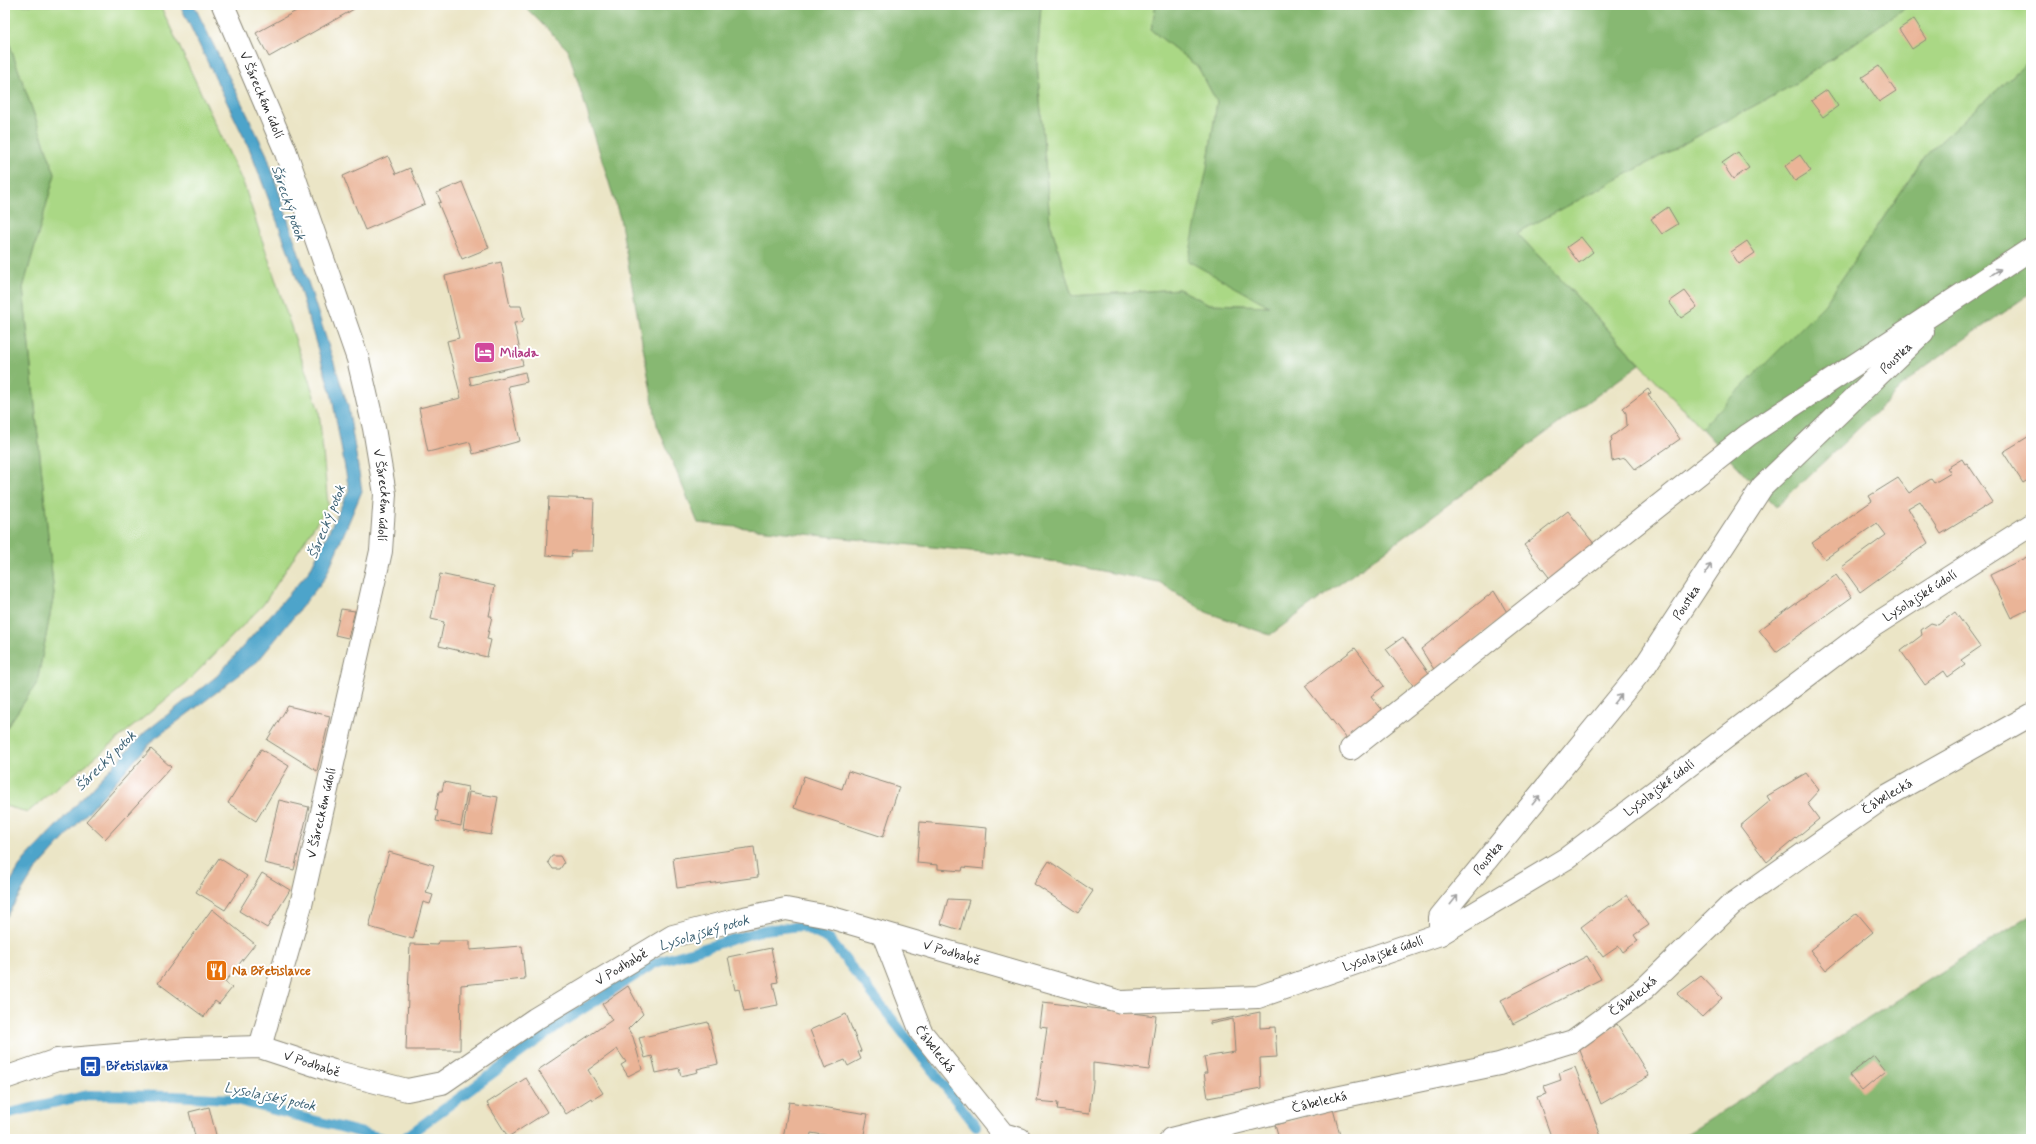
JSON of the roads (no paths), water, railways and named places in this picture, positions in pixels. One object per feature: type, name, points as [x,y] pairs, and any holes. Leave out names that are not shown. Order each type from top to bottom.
[{"type":"street","name":"V Šáreckém údolí","points":[[223,5],[285,150],[358,359],[374,428],[385,494],[380,559],[301,905],[260,1047]]},
{"type":"street","name":"Poustka","points":[[1351,749],[1748,435],[2031,249]]},
{"type":"street","name":"Poustka","points":[[1440,934],[1440,918],[1645,666],[1762,487],[1963,294]]},
{"type":"street","name":"Lysolajské údolí","points":[[1258,997],[1440,934],[1567,858],[1874,626],[2031,525]]},
{"type":"street","name":"Čábelecká","points":[[1171,1139],[1332,1098],[1499,1064],[1573,1041],[1644,989],[1737,900],[1883,798],[2031,715]]},
{"type":"street","name":"V Podbabě","points":[[5,1078],[57,1060],[188,1049],[260,1047],[333,1070],[407,1090],[442,1083],[535,1019],[673,936],[786,909],[829,917],[883,934],[1121,1002],[1258,997]]},
{"type":"street","name":"Čábelecká","points":[[883,934],[921,1032],[1003,1134],[1020,1139]]},
{"type":"water","points":[[180,5],[194,5],[267,155],[348,406],[362,491],[325,578],[258,661],[153,740],[34,872],[5,919],[5,891],[23,861],[144,733],[217,676],[310,570],[349,490],[332,397],[289,253],[250,150]]},
{"type":"waterway","name":"Lysolajský potok","points":[[403,1139],[564,1021],[655,963],[763,930],[801,926],[830,940],[976,1126]]},
{"type":"waterway","name":"Lysolajský potok","points":[[5,1114],[88,1095],[173,1096],[232,1099],[386,1139]]},
{"type":"place","name":"Milada","points":[[485,353]]},
{"type":"place","name":"Na Břetislavce","points":[[217,971]]},
{"type":"place","name":"Břetislavka","points":[[90,1066]]},
{"type":"water label","name":"Šárecký potok","points":[[288,203]]},
{"type":"water label","name":"Šárecký potok","points":[[327,522]]},
{"type":"water label","name":"Šárecký potok","points":[[106,761]]}]
